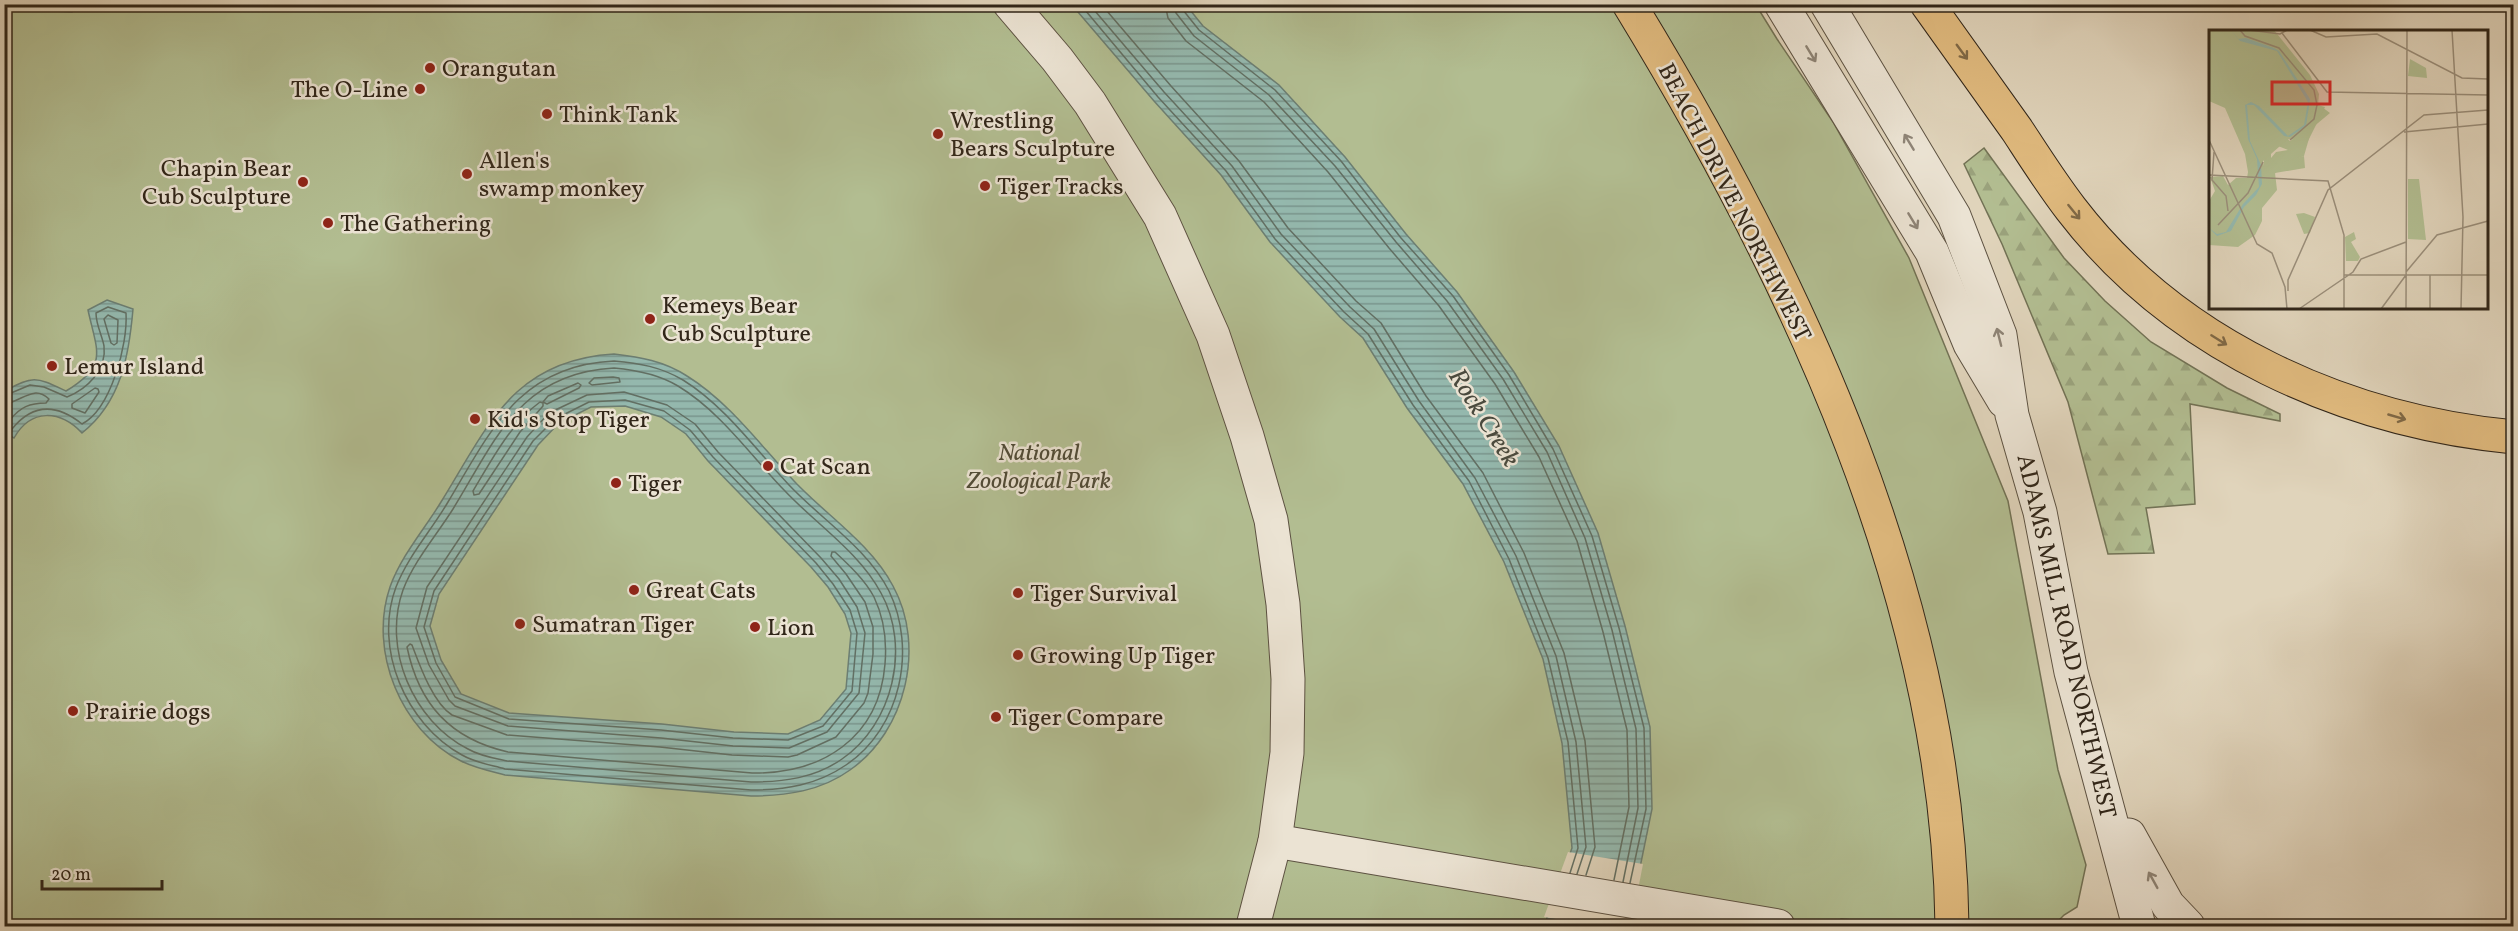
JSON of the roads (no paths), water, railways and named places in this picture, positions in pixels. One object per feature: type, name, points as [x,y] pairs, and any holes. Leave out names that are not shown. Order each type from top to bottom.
[{"type":"main road","name":"BEACH DRIVE NORTHWEST","points":[[1629,4],[1688,103],[1767,253],[1805,333],[1861,472],[1900,593],[1930,717],[1945,818],[1952,927]]},
{"type":"main road","points":[[1927,4],[2071,209],[2124,266],[2184,317],[2251,360],[2322,394],[2435,427],[2514,437]]},
{"type":"street","points":[[1010,4],[1057,59],[1090,103],[1160,216],[1213,335],[1247,436],[1271,519],[1283,604],[1288,679],[1287,753],[1275,841],[1253,927]]},
{"type":"street","name":"ADAMS MILL ROAD NORTHWEST","points":[[1781,4],[1932,252],[1970,344],[2012,416]]},
{"type":"street","name":"ADAMS MILL ROAD NORTHWEST","points":[[1827,4],[1954,216],[2000,335],[2012,416],[2040,512],[2071,672],[2123,860],[2139,927]]},
{"type":"street","points":[[2096,769],[2158,889],[2168,905],[2188,927]]},
{"type":"street","points":[[1275,841],[1778,927]]},
{"type":"water","points":[[15,5],[77,5],[72,12],[36,10]]},
{"type":"water","name":"Rock Creek","points":[[1072,5],[1186,5],[1203,26],[1279,85],[1345,157],[1406,234],[1457,292],[1514,372],[1559,446],[1598,533],[1625,626],[1650,727],[1652,809],[1628,926],[1544,926],[1572,848],[1562,743],[1543,659],[1504,562],[1463,484],[1407,408],[1363,338],[1340,317],[1270,242],[1221,175]]},
{"type":"water","points":[[107,300],[133,309],[129,344],[121,377],[106,407],[82,433],[64,420],[46,416],[29,421],[14,438],[5,433],[5,391],[23,382],[35,380],[66,391],[89,373],[94,365],[96,347],[88,310]]},
{"type":"water","points":[[614,354],[642,358],[670,367],[702,386],[744,425],[794,481],[860,543],[884,571],[903,610],[908,635],[909,660],[905,686],[897,710],[885,733],[869,753],[850,770],[827,783],[803,791],[751,796],[505,775],[461,761],[440,748],[406,710],[387,662],[383,637],[384,612],[395,576],[406,554],[490,423],[507,402],[527,383],[551,369],[579,359]],"holes":[[[625,406],[661,417],[686,434],[708,461],[811,567],[828,587],[845,614],[851,633],[846,689],[820,720],[788,734],[734,732],[662,724],[509,713],[461,694],[441,660],[430,626],[439,594],[538,445],[559,423],[591,407]]]},
{"type":"place","name":"Orangutan","points":[[430,68]]},
{"type":"place","name":"The O-Line","points":[[420,89]]},
{"type":"place","name":"Think Tank","points":[[547,114]]},
{"type":"place","name":"Wrestling Bears Sculpture","points":[[938,134]]},
{"type":"place","name":"Allen's swamp monkey","points":[[467,174]]},
{"type":"place","name":"Chapin Bear Cub Sculpture","points":[[303,182]]},
{"type":"place","name":"Tiger Tracks","points":[[985,186]]},
{"type":"place","name":"The Gathering","points":[[328,223]]},
{"type":"place","name":"Kemeys Bear Cub Sculpture","points":[[650,319]]},
{"type":"place","name":"Lemur Island","points":[[52,366]]},
{"type":"place","name":"Kid's Stop Tiger","points":[[475,419]]},
{"type":"place","name":"Cat Scan","points":[[768,466]]},
{"type":"place","name":"Tiger","points":[[616,483]]},
{"type":"place","name":"Great Cats","points":[[634,590]]},
{"type":"place","name":"Tiger Survival","points":[[1018,593]]},
{"type":"place","name":"Sumatran Tiger","points":[[520,624]]},
{"type":"place","name":"Lion","points":[[755,627]]},
{"type":"place","name":"Growing Up Tiger","points":[[1018,655]]},
{"type":"place","name":"Prairie dogs","points":[[73,711]]},
{"type":"place","name":"Tiger Compare","points":[[996,717]]},
{"type":"park label","name":"National Zoological Park","points":[[1039,466]]}]
